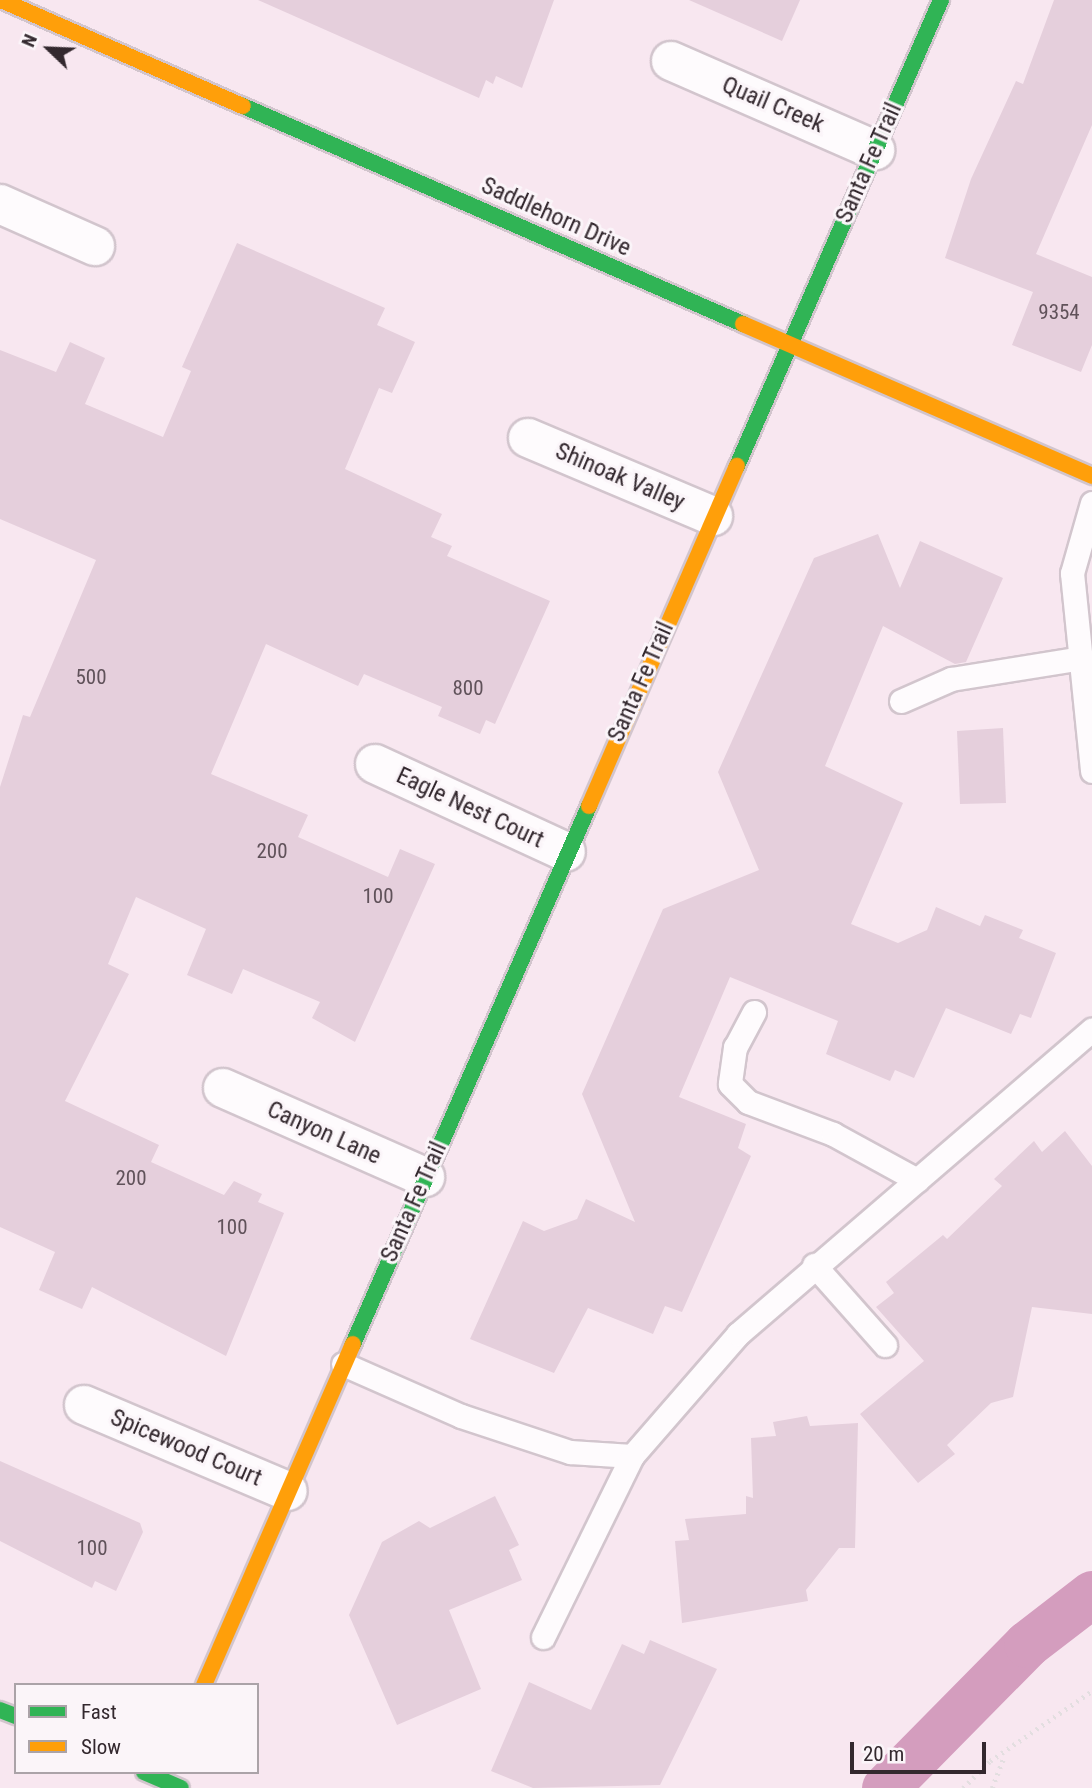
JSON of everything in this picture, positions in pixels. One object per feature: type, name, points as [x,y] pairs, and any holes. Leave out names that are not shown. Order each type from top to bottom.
[{"type":"street","name":"Saddlehorn Drive","points":[[1,0],[1092,476]]},
{"type":"street","name":"Santa Fe Trail","points":[[205,1683],[566,852],[941,0]]},
{"type":"street","name":"Quail Creek","points":[[671,61],[875,150]]},
{"type":"street","points":[[0,204],[95,246]]},
{"type":"street","name":"Shinoak Valley","points":[[528,438],[713,516]]},
{"type":"street","name":"Eagle Nest Court","points":[[374,764],[566,852]]},
{"type":"street","name":"Canyon Lane","points":[[223,1088],[425,1177]]},
{"type":"street","name":"Spicewood Court","points":[[84,1405],[289,1492]]},
{"type":"street","points":[[163,1780],[181,1788]]},
{"type":"lane","points":[[1092,503],[1072,573],[1076,659],[1092,771]]},
{"type":"lane","points":[[901,701],[951,679],[1076,659],[1092,638]]},
{"type":"lane","points":[[754,1012],[735,1047],[730,1084],[748,1102],[833,1134],[917,1180]]},
{"type":"lane","points":[[543,1637],[632,1456],[677,1398],[814,1265],[1092,1030]]},
{"type":"lane","points":[[814,1265],[885,1345]]},
{"type":"lane","points":[[343,1364],[461,1416],[570,1452],[632,1456]]},
{"type":"path","points":[[963,1788],[1092,1691]]},
{"type":"path","points":[[992,1788],[1004,1756]]},
{"type":"building","points":[[258,0],[554,0],[522,88],[496,76],[493,84],[486,80],[479,98]]},
{"type":"building","points":[[689,0],[800,0],[782,41]]},
{"type":"building","points":[[1054,0],[1092,0],[1092,125],[1036,254],[1092,277],[1092,345],[1081,372],[1012,345],[1033,292],[945,258],[971,179],[1016,81],[1023,84]]},
{"type":"building","points":[[237,243],[385,308],[377,325],[415,342],[392,393],[379,388],[345,469],[442,514],[431,537],[452,546],[447,556],[550,601],[495,724],[486,720],[480,734],[438,716],[442,707],[364,674],[358,686],[266,644],[211,774],[308,815],[298,837],[388,877],[400,849],[435,864],[355,1042],[312,1018],[320,1002],[243,969],[232,994],[187,975],[206,929],[136,897],[108,964],[129,974],[65,1101],[159,1145],[151,1162],[224,1195],[234,1181],[262,1194],[258,1202],[284,1213],[226,1356],[92,1287],[82,1309],[39,1290],[55,1252],[0,1227],[0,787],[23,715],[30,717],[96,560],[0,519],[0,350],[56,372],[70,342],[105,358],[85,404],[163,437],[191,371],[182,367]]},
{"type":"building","points":[[878,534],[900,588],[920,541],[1003,578],[966,662],[955,664],[883,626],[825,766],[903,803],[851,924],[898,943],[927,930],[936,907],[980,926],[985,915],[1023,930],[1019,938],[1056,953],[1031,1018],[1020,1014],[1011,1034],[946,1008],[914,1078],[895,1070],[890,1081],[826,1054],[838,1021],[730,977],[679,1097],[746,1124],[738,1148],[751,1156],[682,1312],[665,1306],[653,1334],[588,1308],[554,1373],[470,1339],[523,1221],[544,1231],[577,1219],[586,1199],[635,1222],[582,1094],[663,909],[759,870],[718,772],[814,558]]},
{"type":"building","points":[[1003,728],[1006,803],[960,804],[957,731]]},
{"type":"building","points":[[1065,1131],[1092,1166],[1092,1314],[1032,1307],[1013,1397],[991,1403],[947,1445],[955,1454],[918,1483],[860,1414],[924,1361],[876,1307],[894,1293],[886,1282],[943,1235],[947,1239],[1002,1186],[994,1179],[1034,1141],[1042,1152]]},
{"type":"building","points":[[807,1416],[810,1426],[858,1423],[855,1548],[839,1548],[806,1590],[808,1601],[682,1623],[675,1541],[689,1540],[685,1519],[746,1514],[746,1496],[753,1498],[751,1438],[776,1436],[773,1422]]},
{"type":"building","points":[[0,1461],[140,1523],[143,1532],[116,1591],[95,1581],[92,1588],[0,1541]]},
{"type":"building","points":[[495,1496],[519,1545],[509,1550],[522,1580],[449,1610],[481,1689],[397,1725],[349,1615],[382,1542],[419,1521],[430,1528]]},
{"type":"building","points":[[650,1640],[717,1669],[660,1785],[533,1788],[491,1771],[529,1682],[591,1710],[622,1644],[644,1654]]},
{"type":"waterway","points":[[885,1788],[1027,1644],[1092,1594]]},
{"type":"traffic: fast","points":[[737,466],[941,0]]},
{"type":"traffic: fast","points":[[243,106],[743,324]]},
{"type":"traffic: fast","points":[[353,1344],[589,806]]},
{"type":"traffic: fast","points":[[0,1710],[14,1715]]},
{"type":"traffic: fast","points":[[149,1774],[181,1788]]},
{"type":"traffic: slow","points":[[1,0],[243,106]]},
{"type":"traffic: slow","points":[[743,324],[1092,476]]},
{"type":"traffic: slow","points":[[589,806],[737,466]]},
{"type":"traffic: slow","points":[[205,1683],[353,1344]]}]
